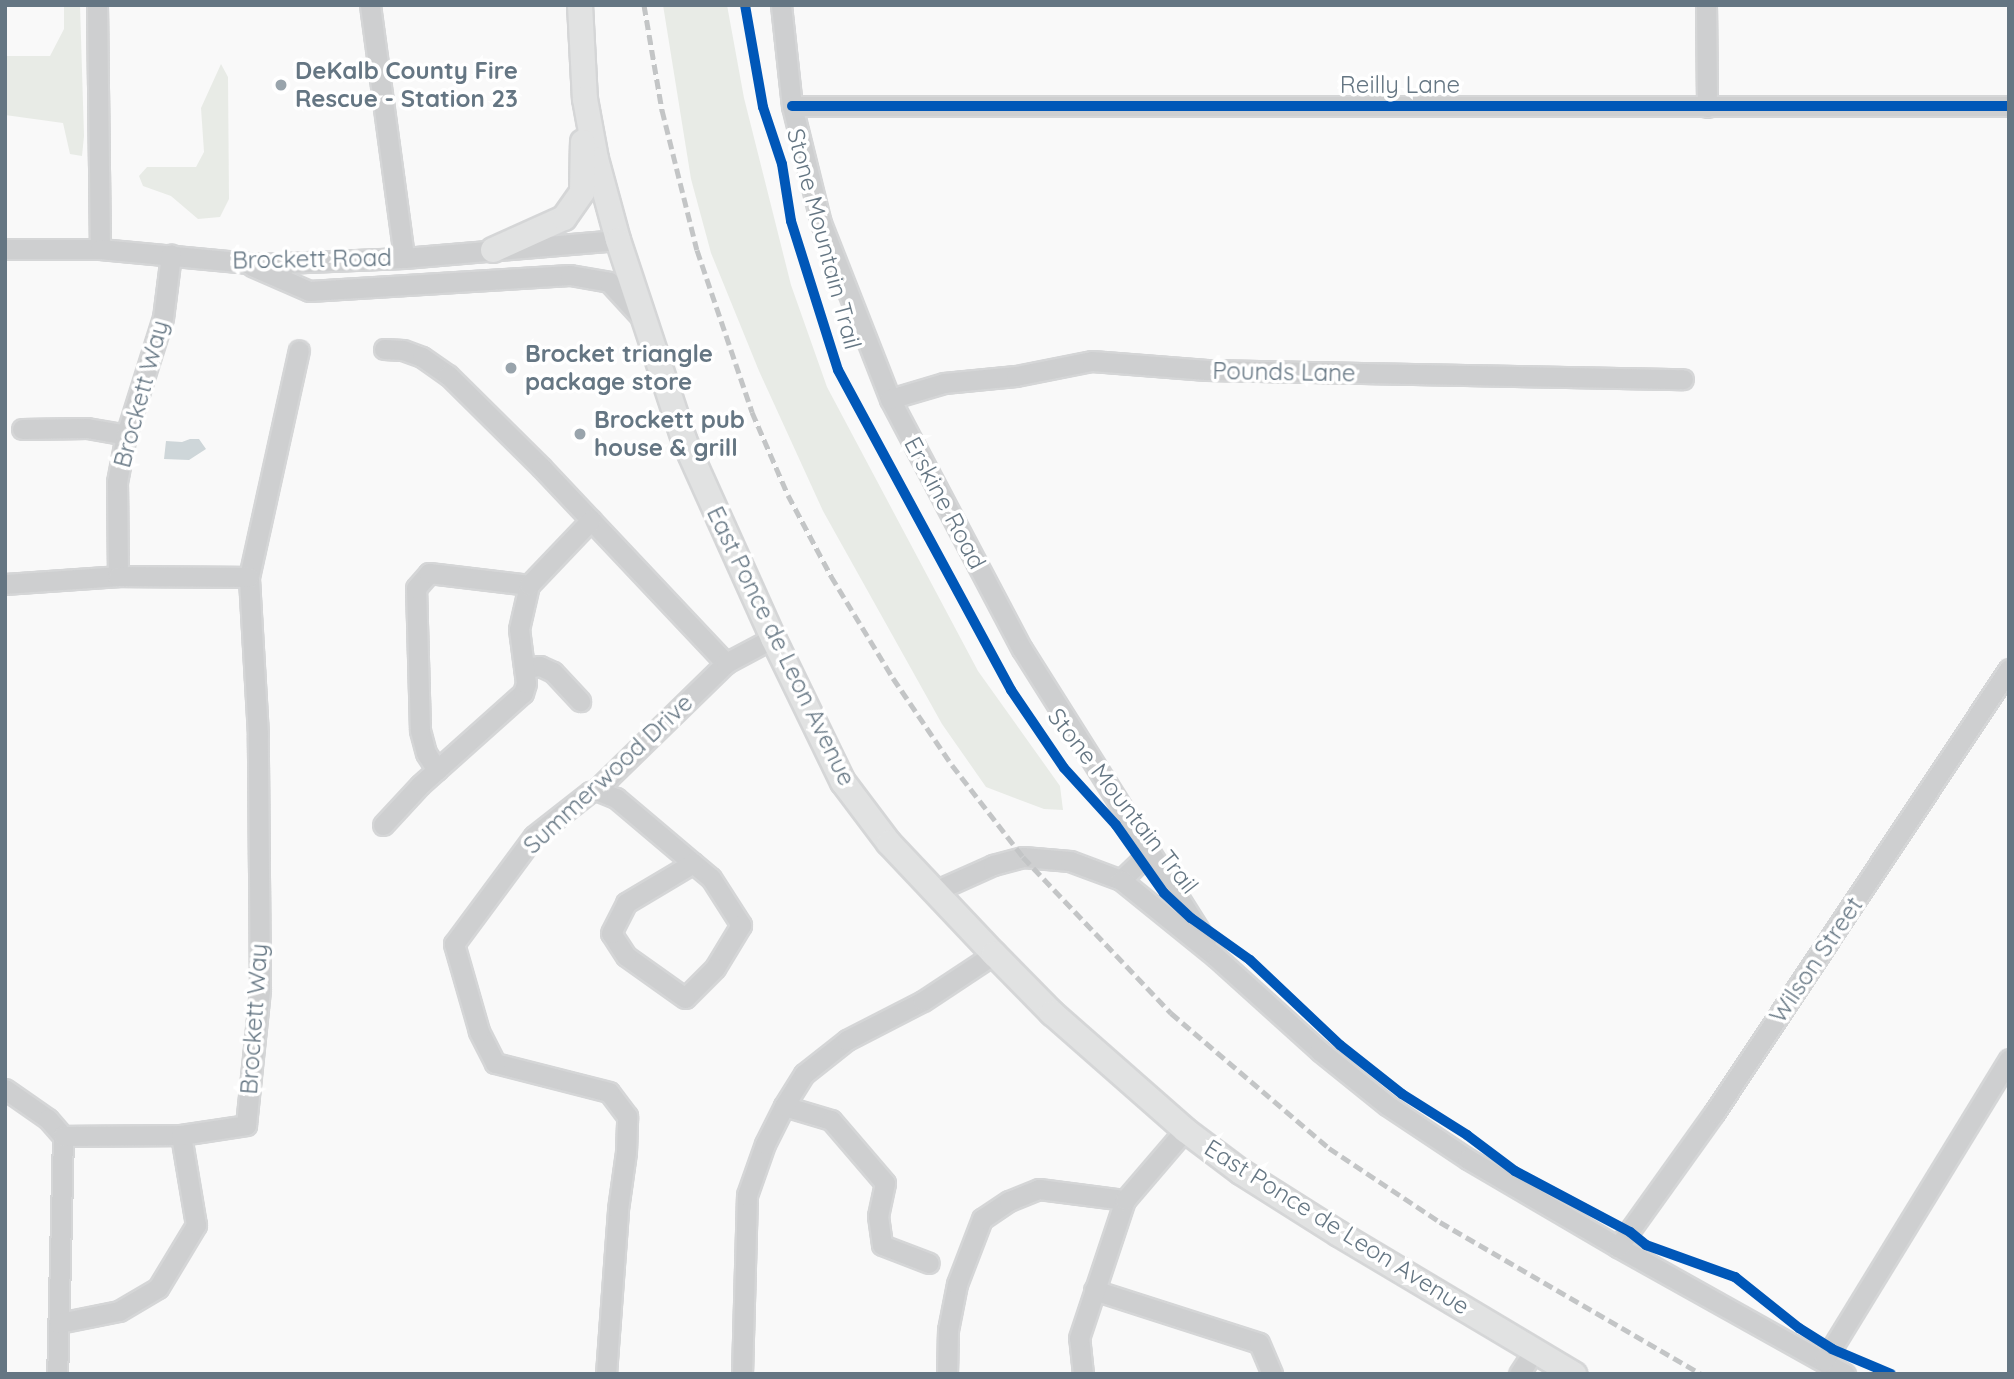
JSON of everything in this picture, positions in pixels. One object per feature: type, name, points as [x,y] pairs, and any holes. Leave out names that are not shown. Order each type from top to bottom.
[{"type":"main road","name":"East Ponce de Leon Avenue","points":[[580,5],[585,99],[596,159],[618,240],[684,440],[773,638],[844,782],[889,843],[994,954],[1052,1013],[1185,1130],[1241,1172],[1328,1227],[1574,1374]]},
{"type":"main road","points":[[493,250],[564,218],[582,192],[585,99]]},
{"type":"street","points":[[97,5],[100,249]]},
{"type":"street","points":[[370,5],[404,258]]},
{"type":"street","name":"Erskine Road","points":[[782,5],[792,106],[821,223],[890,399],[1022,649],[1216,957]]},
{"type":"street","points":[[1706,5],[1707,107]]},
{"type":"street","name":"Reilly Lane","points":[[792,106],[2009,106]]},
{"type":"street","name":"Brockett Road","points":[[5,249],[100,249],[241,262],[404,258],[618,240]]},
{"type":"street","name":"Brockett Way","points":[[118,576],[117,482],[126,435],[163,318],[171,255]]},
{"type":"street","points":[[241,262],[309,291],[570,275],[608,282],[645,321]]},
{"type":"street","points":[[384,349],[403,350],[422,357],[448,375],[591,520],[726,663]]},
{"type":"street","name":"Brockett Way","points":[[181,1135],[246,1125],[260,989],[258,735],[249,577],[299,350]]},
{"type":"street","name":"Pounds Lane","points":[[890,399],[944,383],[1016,376],[1092,361],[1207,370],[1683,379]]},
{"type":"street","points":[[22,429],[87,428],[126,435]]},
{"type":"street","points":[[383,825],[437,770],[523,694],[526,683],[519,629],[529,585],[591,520]]},
{"type":"street","points":[[437,770],[426,754],[420,730],[416,588],[429,573],[529,585]]},
{"type":"street","points":[[5,584],[118,576],[249,577]]},
{"type":"street","name":"Summerwood Drive","points":[[606,1374],[627,1116],[608,1092],[495,1063],[479,1031],[454,944],[534,836],[596,790],[726,663],[773,638]]},
{"type":"street","points":[[524,668],[540,666],[553,672],[580,701]]},
{"type":"street","name":"Wilson Street","points":[[1618,1247],[1714,1113],[2009,669]]},
{"type":"street","points":[[596,790],[616,798],[711,878],[741,925],[715,968],[685,998],[626,956],[611,933],[626,903],[693,863]]},
{"type":"street","points":[[1121,880],[1150,852]]},
{"type":"street","points":[[936,891],[993,865],[1023,857],[1070,861],[1121,880],[1216,957],[1320,1051],[1387,1105],[1468,1159],[1618,1247],[1845,1374]]},
{"type":"street","points":[[742,1374],[747,1195],[765,1144],[783,1106],[804,1074],[847,1040],[923,1002],[994,954]]},
{"type":"street","points":[[1824,1362],[2009,1059]]},
{"type":"street","points":[[5,1089],[48,1119],[63,1136],[57,1374]]},
{"type":"street","points":[[783,1106],[831,1121],[885,1183],[878,1216],[882,1245],[929,1263]]},
{"type":"street","points":[[1083,1374],[1079,1338],[1125,1200],[1185,1130]]},
{"type":"street","points":[[59,1323],[119,1311],[158,1288],[196,1225],[181,1135],[63,1136]]},
{"type":"street","points":[[947,1374],[948,1330],[957,1284],[982,1219],[1009,1201],[1040,1189],[1125,1200]]},
{"type":"street","points":[[1094,1290],[1259,1343],[1272,1374]]},
{"type":"street","points":[[1519,1374],[1535,1349]]},
{"type":"shaded area","points":[[64,5],[80,5],[84,136],[82,156],[70,154],[63,123],[5,115],[5,56],[50,56],[64,29]]},
{"type":"shaded area","points":[[663,5],[727,5],[744,98],[791,285],[827,387],[978,671],[1060,786],[1063,810],[1044,809],[986,787],[942,724],[823,511],[759,371],[711,253],[691,179]]},
{"type":"shaded area","points":[[221,64],[228,77],[229,199],[220,217],[198,219],[171,196],[143,186],[139,176],[147,167],[196,167],[204,152],[201,108]]},
{"type":"shaded area","points":[[199,439],[206,449],[189,460],[164,459],[166,441],[182,442]]},
{"type":"railway","points":[[644,5],[662,110],[697,250],[752,412],[788,495],[831,576],[893,678],[952,765],[1023,857],[1171,1013],[1329,1148],[1440,1222],[1701,1374]]},
{"type":"cycle path","name":"Stone Mountain Trail","points":[[745,5],[763,107],[782,164],[791,221],[838,370],[1011,690],[1064,768],[1116,825],[1164,893],[1191,918],[1250,960],[1340,1045],[1402,1094],[1467,1135],[1515,1171],[1630,1232],[1646,1245],[1735,1277],[1799,1328],[1832,1349],[1891,1374]]},
{"type":"cycle path","points":[[792,106],[2009,106]]},
{"type":"place","name":"DeKalb County Fire Rescue - Station 23","points":[[281,85]]},
{"type":"place","name":"Brocket triangle package store","points":[[511,368]]},
{"type":"place","name":"Brockett pub house & grill","points":[[580,434]]}]
